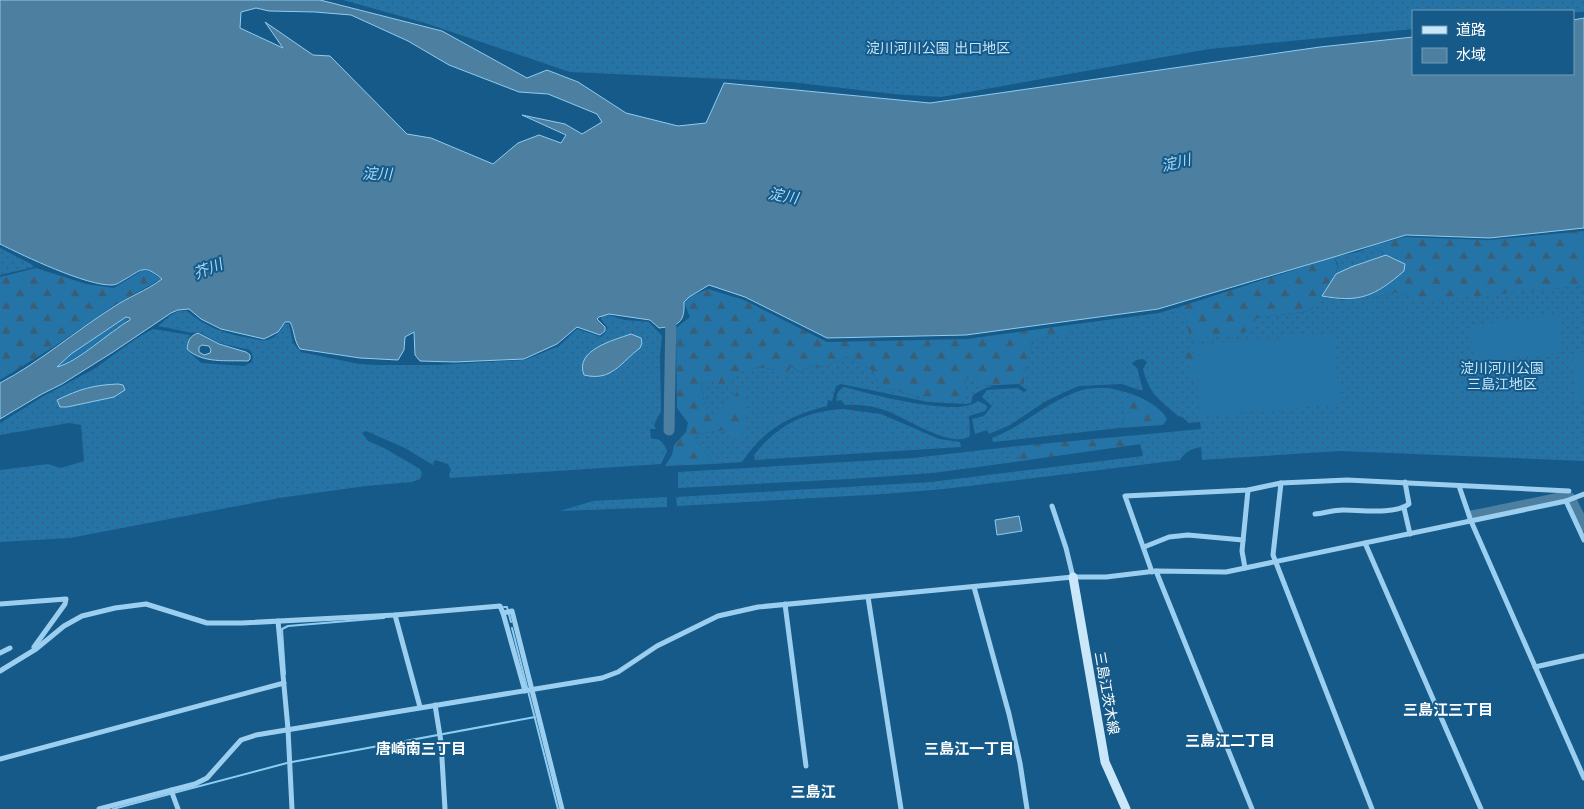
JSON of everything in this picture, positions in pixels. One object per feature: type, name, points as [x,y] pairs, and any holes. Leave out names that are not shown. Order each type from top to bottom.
[{"type":"main road","name":"三島江茨木線","points":[[1073,577],[1105,762],[1126,809]]},
{"type":"street","points":[[1252,809],[1154,572],[1125,496],[1248,490],[1281,484],[1346,480],[1569,491]]},
{"type":"street","points":[[1315,514],[1346,510],[1376,511],[1404,508],[1409,504],[1405,482]]},
{"type":"street","points":[[1281,484],[1274,555],[1372,809]]},
{"type":"street","points":[[1459,486],[1471,521],[1584,778]]},
{"type":"street","points":[[1246,568],[1242,551],[1248,490]]},
{"type":"street","points":[[99,809],[195,784],[207,778],[241,740],[256,735],[602,678],[618,672],[657,646],[718,616],[758,606],[1073,577],[1106,577],[1154,572],[1226,572],[1566,501],[1584,494]]},
{"type":"street","points":[[1566,501],[1584,540]]},
{"type":"street","points":[[1052,506],[1066,548],[1073,577]]},
{"type":"street","points":[[1404,508],[1410,534]]},
{"type":"street","points":[[1144,547],[1169,538],[1188,535],[1243,540]]},
{"type":"street","points":[[1365,543],[1481,809]]},
{"type":"street","points":[[974,587],[1009,714],[1020,763],[1027,809]]},
{"type":"street","points":[[868,597],[901,809]]},
{"type":"street","points":[[0,604],[66,599],[65,604],[40,640],[14,663],[0,671]]},
{"type":"street","points":[[28,652],[64,626],[82,616],[115,608],[146,604],[207,623],[395,615],[500,606],[528,690],[562,809]]},
{"type":"street","points":[[785,604],[806,766]]},
{"type":"street","points":[[503,613],[512,611],[528,690]]},
{"type":"street","points":[[395,615],[420,708]]},
{"type":"street","points":[[278,621],[288,729],[292,809]]},
{"type":"street","points":[[0,653],[10,648]]},
{"type":"street","points":[[1535,667],[1584,656]]},
{"type":"street","points":[[0,760],[284,683]]},
{"type":"street","points":[[435,705],[441,742],[445,809]]},
{"type":"street","points":[[171,790],[178,809]]},
{"type":"green space","name":"淀川河川公園 出口地区","points":[[343,0],[1584,0],[1584,12],[1574,12],[1574,10],[1412,10],[1412,29],[1209,49],[941,97],[893,94],[791,82],[570,72],[425,23]]},
{"type":"green space","points":[[1584,231],[1584,286],[1413,302],[1411,296],[1395,292],[1374,298],[1372,294],[1390,283],[1397,259],[1386,255],[1372,246],[1405,237],[1490,240]]},
{"type":"green space","points":[[1372,246],[1386,255],[1336,274],[1338,264],[1334,257],[1358,252]]},
{"type":"green space","points":[[0,248],[31,264],[34,267],[0,275]]},
{"type":"green space","points":[[1334,257],[1337,265],[1335,276],[1327,290],[1309,311],[1256,318],[1253,331],[1191,340],[1186,320],[1179,307]]},
{"type":"green space","points":[[36,268],[86,284],[114,288],[143,270],[151,272],[161,279],[113,306],[55,346],[0,380],[0,277]]},
{"type":"green space","name":"淀川河川公園 三島江地区","points":[[1584,286],[1584,461],[1340,451],[1202,460],[1201,447],[1184,454],[1180,460],[944,489],[677,506],[676,497],[931,482],[1143,456],[1138,435],[1201,429],[1200,422],[1189,423],[1160,401],[1152,391],[1146,378],[1143,369],[1147,362],[1143,359],[1136,360],[1132,364],[1137,368],[1143,390],[1122,384],[1078,386],[1046,401],[1010,425],[989,434],[987,430],[975,434],[972,419],[984,416],[992,406],[982,397],[987,390],[1017,388],[1024,392],[1027,390],[1024,388],[1023,374],[1029,363],[1031,342],[1053,334],[1069,334],[1069,325],[1159,313],[1179,307],[1186,320],[1191,340],[1256,318],[1309,311],[1322,296],[1342,300],[1372,294],[1374,298],[1395,292],[1411,296],[1471,296]]},
{"type":"green space","points":[[708,289],[744,300],[827,342],[967,339],[1069,325],[1070,328],[1069,334],[1053,334],[1031,342],[1029,363],[1023,374],[1024,388],[1019,384],[980,386],[972,374],[966,377],[964,400],[924,399],[895,390],[882,389],[871,369],[846,357],[825,367],[811,366],[800,372],[791,366],[788,373],[782,378],[777,370],[759,367],[730,375],[723,387],[718,385],[721,377],[701,384],[704,401],[707,404],[707,414],[720,414],[734,396],[744,389],[745,424],[741,440],[731,440],[723,430],[699,434],[694,439],[704,449],[713,464],[665,466],[672,455],[674,445],[686,432],[688,423],[677,408],[676,328],[690,317],[684,302],[689,297]]},
{"type":"green space","points":[[179,311],[187,311],[201,322],[225,332],[261,340],[273,338],[284,324],[289,324],[293,343],[301,352],[359,364],[375,365],[437,365],[525,360],[559,346],[577,329],[601,337],[606,332],[607,327],[601,319],[602,316],[608,315],[625,320],[649,322],[662,336],[660,355],[661,411],[654,425],[656,429],[650,429],[651,439],[657,439],[661,442],[667,451],[661,464],[450,478],[451,470],[448,464],[435,460],[433,465],[405,448],[366,431],[362,433],[368,441],[420,469],[422,473],[420,479],[412,482],[366,486],[279,498],[70,538],[0,542],[0,470],[48,464],[61,468],[84,461],[81,425],[69,423],[0,435],[0,423],[42,397],[94,369],[137,338],[153,329],[190,335],[186,349],[201,363],[244,366],[252,362],[253,357],[250,350],[219,343],[199,332],[192,333],[158,326]]},
{"type":"green space","points":[[1559,315],[1563,352],[1474,362],[1470,325]]},
{"type":"green space","points":[[127,317],[130,320],[96,345],[58,368],[56,367],[71,354]]},
{"type":"green space","points":[[1333,333],[1340,404],[1200,416],[1194,345]]},
{"type":"green space","points":[[1192,349],[1196,381],[1191,379],[1184,351]]},
{"type":"green space","points":[[1584,351],[1584,402],[1575,403],[1572,360]]},
{"type":"green space","points":[[846,357],[871,369],[882,389],[895,390],[924,399],[964,386],[966,376],[972,374],[980,386],[993,386],[973,395],[971,403],[965,404],[928,402],[841,384],[836,386],[832,401],[828,400],[827,406],[801,414],[778,425],[759,441],[742,462],[713,464],[704,449],[694,439],[699,434],[723,430],[738,391],[729,405],[720,414],[707,414],[707,404],[704,401],[701,384],[721,376],[759,367],[777,370],[790,366],[800,372],[811,366],[825,367]]},
{"type":"green space","points":[[844,387],[873,395],[934,406],[968,406],[978,401],[986,405],[987,408],[985,411],[969,416],[970,436],[962,439],[952,439],[928,431],[882,409],[861,405],[845,405],[841,400],[836,401],[838,392]]},
{"type":"green space","points":[[1109,388],[1129,393],[1130,397],[1121,407],[1124,415],[1123,424],[1119,428],[993,442],[992,438],[1015,427],[1047,406],[1070,394],[1085,389]]},
{"type":"green space","points":[[1129,393],[1156,406],[1167,419],[1163,425],[1119,428],[1123,424],[1124,415],[1121,407],[1125,399],[1130,397]]},
{"type":"green space","points":[[843,409],[881,414],[939,439],[960,442],[961,447],[755,460],[754,455],[763,444],[793,422],[816,413]]},
{"type":"green space","points":[[1138,435],[1141,444],[1021,461],[1018,446]]},
{"type":"green space","points":[[1018,446],[1021,461],[933,473],[678,488],[678,472],[913,458]]},
{"type":"green space","points":[[667,497],[667,507],[560,511],[593,501]]},
{"type":"water","points":[[0,0],[320,0],[442,31],[527,78],[547,70],[578,82],[626,113],[678,126],[706,123],[724,83],[930,103],[1320,47],[1412,37],[1412,75],[1574,75],[1574,20],[1584,18],[1584,228],[1490,238],[1406,235],[1158,309],[966,335],[827,338],[745,297],[709,285],[684,302],[682,319],[671,326],[659,328],[650,320],[609,314],[597,319],[605,327],[605,331],[600,335],[577,327],[557,344],[524,359],[455,362],[420,361],[415,355],[414,332],[405,337],[404,350],[398,360],[360,358],[300,349],[290,322],[285,322],[278,332],[264,339],[221,329],[201,319],[189,309],[178,310],[62,384],[0,419],[0,383],[29,366],[118,304],[162,279],[151,271],[142,270],[116,284],[101,284],[72,276],[0,244]],"holes":[[[256,8],[269,11],[351,15],[408,41],[449,65],[519,92],[548,94],[597,114],[602,122],[582,134],[565,124],[522,115],[566,135],[561,143],[539,135],[518,143],[493,164],[431,138],[407,134],[330,56],[313,55],[265,22],[283,48],[240,28],[241,12]],[[126,317],[130,318],[130,320],[84,353],[57,367],[71,354]]]},
{"type":"water","points":[[1386,255],[1405,264],[1404,271],[1375,292],[1366,296],[1347,299],[1322,296],[1336,274]]},
{"type":"water","points":[[198,333],[219,344],[246,352],[250,355],[250,359],[248,361],[224,361],[208,359],[193,354],[187,349],[188,343]],"holes":[[[202,345],[209,346],[210,353],[204,355],[199,352],[199,347]]]},
{"type":"water","points":[[631,334],[641,338],[642,343],[640,348],[621,365],[602,376],[584,375],[582,366],[590,353],[597,347]]},
{"type":"water","points":[[123,385],[125,390],[114,397],[67,407],[60,407],[57,400],[87,388]]},
{"type":"water","points":[[1019,516],[1022,531],[997,535],[995,520]]},
{"type":"waterway","points":[[669,430],[671,311]]},
{"type":"waterway","points":[[1472,516],[1565,497],[1570,498],[1584,526]]},
{"type":"waterway","points":[[504,607],[507,607],[511,622]]},
{"type":"waterway","points":[[285,674],[282,629],[288,626],[384,618]]},
{"type":"waterway","points":[[512,628],[558,809]]},
{"type":"waterway","points":[[292,762],[535,717]]},
{"type":"waterway","points":[[113,809],[287,763]]},
{"type":"district","name":"三島江三丁目","points":[[1448,710]]},
{"type":"district","name":"三島江二丁目","points":[[1230,741]]},
{"type":"district","name":"唐崎南三丁目","points":[[421,749]]},
{"type":"district","name":"三島江一丁目","points":[[969,749]]},
{"type":"district","name":"三島江","points":[[813,792]]},
{"type":"water label","name":"淀川","points":[[1176,163]]},
{"type":"water label","name":"淀川","points":[[377,174]]},
{"type":"water label","name":"淀川","points":[[783,196]]},
{"type":"water label","name":"芥川","points":[[208,269]]}]
